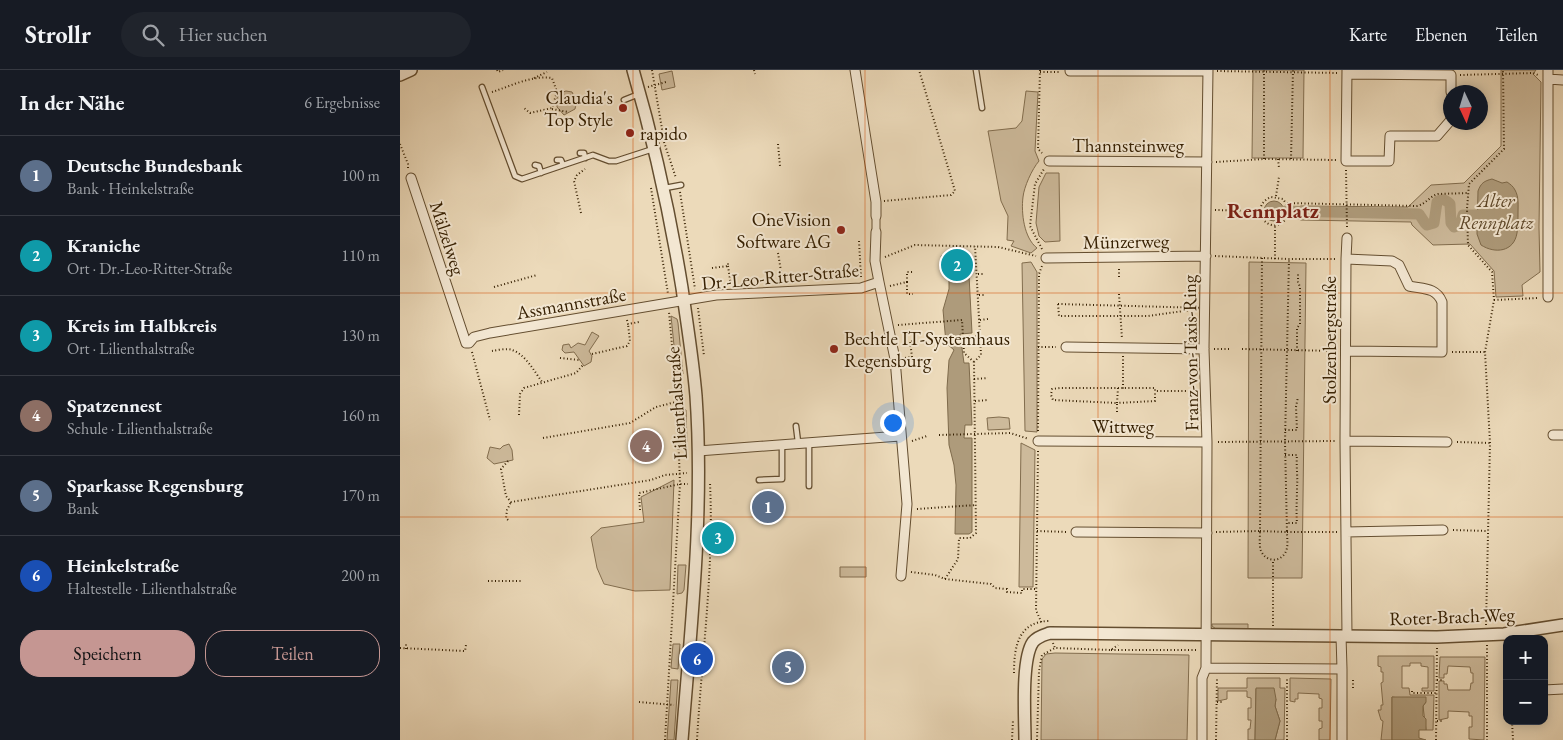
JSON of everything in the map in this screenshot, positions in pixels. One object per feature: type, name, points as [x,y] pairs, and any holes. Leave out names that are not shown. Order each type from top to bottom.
[{"type":"street","points":[[400,75],[411,70]]},
{"type":"street","name":"Lilienthalstraße","points":[[633,70],[664,189],[692,350],[696,398],[698,478],[694,595],[682,740]]},
{"type":"street","points":[[855,70],[876,202],[876,232]]},
{"type":"street","points":[[1070,72],[1208,71]]},
{"type":"street","name":"Franz-von-Taxis-Ring","points":[[1206,635],[1207,442],[1204,349],[1208,71]]},
{"type":"street","points":[[1443,129],[1437,136],[1390,136],[1389,161],[1346,161],[1347,72],[1451,75],[1451,85]]},
{"type":"street","points":[[1548,297],[1548,74],[1563,80]]},
{"type":"street","name":"Thannsteinweg","points":[[1049,161],[1207,162]]},
{"type":"street","name":"Mälzelweg","points":[[411,178],[468,343]]},
{"type":"street","name":"Dr.-Leo-Ritter-Straße","points":[[876,232],[875,261],[895,359],[907,510],[901,574]]},
{"type":"street","name":"Stolzenbergstraße","points":[[1344,636],[1346,259],[1348,238]]},
{"type":"street","name":"Münzerweg","points":[[1046,258],[1206,256]]},
{"type":"street","points":[[1346,259],[1392,261],[1399,265],[1409,286],[1434,291],[1439,295],[1442,302],[1442,352],[1346,351]]},
{"type":"street","name":"Dr.-Leo-Ritter-Straße","points":[[684,300],[732,293],[861,288],[880,285]]},
{"type":"street","name":"Assmannstraße","points":[[468,343],[474,337],[490,333],[684,300]]},
{"type":"street","points":[[1066,348],[1204,349]]},
{"type":"street","points":[[1553,435],[1563,434]]},
{"type":"street","points":[[698,451],[798,442],[829,444],[901,439]]},
{"type":"street","points":[[1345,441],[1447,442]]},
{"type":"street","name":"Wittweg","points":[[1038,442],[1207,442]]},
{"type":"street","points":[[1346,532],[1443,530]]},
{"type":"street","points":[[1076,532],[1207,533]]},
{"type":"street","name":"Roter-Brach-Weg","points":[[1025,740],[1026,664],[1034,642],[1041,635],[1050,633],[1437,637],[1486,636],[1563,625]]},
{"type":"street","points":[[1202,740],[1202,678],[1206,668],[1206,635]]},
{"type":"street","points":[[1342,740],[1344,636]]},
{"type":"street","points":[[1206,668],[1342,669]]},
{"type":"street","points":[[1548,690],[1563,689]]},
{"type":"lane","points":[[976,70],[982,108]]},
{"type":"lane","points":[[482,87],[503,136],[515,176],[522,180],[593,155],[609,161],[616,161],[654,148]]},
{"type":"lane","points":[[624,100],[640,92]]},
{"type":"lane","points":[[492,113],[498,111]]},
{"type":"lane","points":[[580,153],[584,153],[586,158]]},
{"type":"lane","points":[[557,160],[561,160],[563,165]]},
{"type":"lane","points":[[535,165],[539,166],[541,173]]},
{"type":"lane","points":[[664,189],[681,185]]},
{"type":"lane","points":[[796,426],[798,442]]},
{"type":"lane","points":[[809,442],[809,486]]},
{"type":"lane","points":[[759,480],[782,479],[782,444]]},
{"type":"path","points":[[497,70],[498,72],[503,70]]},
{"type":"path","points":[[754,70],[755,74]]},
{"type":"path","points":[[876,202],[951,194],[954,191],[919,70]]},
{"type":"path","points":[[1487,740],[1488,654],[1486,636],[1490,442],[1485,352],[1494,300],[1492,272],[1468,245],[1467,209],[1469,184],[1504,149],[1503,70]]},
{"type":"path","points":[[1046,258],[1030,226],[1035,184],[1049,161],[1038,149],[1040,71],[1070,72]]},
{"type":"path","points":[[1208,71],[1347,72]]},
{"type":"path","points":[[1264,71],[1264,159]]},
{"type":"path","points":[[1292,159],[1293,71]]},
{"type":"path","points":[[485,95],[547,72]]},
{"type":"path","points":[[1451,75],[1548,74]]},
{"type":"path","points":[[532,79],[552,78],[557,92],[550,109]]},
{"type":"path","points":[[640,92],[666,82]]},
{"type":"path","points":[[524,108],[530,113],[550,109],[568,112]]},
{"type":"path","points":[[400,144],[411,178]]},
{"type":"path","points":[[778,144],[780,166]]},
{"type":"path","points":[[1207,162],[1264,159],[1346,161],[1347,221]]},
{"type":"path","points":[[1278,159],[1279,168]]},
{"type":"path","points":[[581,213],[574,181],[577,175],[584,169]]},
{"type":"path","points":[[1276,196],[1279,177]]},
{"type":"path","points":[[650,184],[669,302],[677,401],[680,474],[675,595],[665,740]]},
{"type":"path","points":[[1287,203],[1418,206],[1423,205],[1438,194],[1468,192]]},
{"type":"path","points":[[1287,218],[1280,224],[1266,223],[1260,215],[1260,211],[1263,202],[1276,196],[1283,199],[1289,208]]},
{"type":"path","points":[[1206,210],[1260,211]]},
{"type":"path","points":[[768,214],[776,228]]},
{"type":"path","points":[[1275,225],[1275,259]]},
{"type":"path","points":[[859,241],[861,288]]},
{"type":"path","points":[[875,261],[916,245],[998,247],[1026,255],[1046,258]]},
{"type":"path","points":[[945,579],[958,558],[959,538],[970,538],[976,533],[974,362],[981,355],[975,246]]},
{"type":"path","points":[[778,253],[784,290]]},
{"type":"path","points":[[1206,256],[1275,259],[1346,259]]},
{"type":"path","points":[[1040,621],[1036,610],[1037,347],[1039,274],[1046,258]]},
{"type":"path","points":[[1262,258],[1260,550],[1266,558],[1273,561],[1280,559],[1287,550],[1285,430],[1289,259]]},
{"type":"path","points":[[728,262],[732,293]]},
{"type":"path","points":[[712,268],[728,266]]},
{"type":"path","points":[[912,294],[907,294],[907,272],[913,272]]},
{"type":"path","points":[[1297,350],[1298,328],[1300,324],[1298,272]]},
{"type":"path","points":[[976,274],[985,274]]},
{"type":"path","points":[[494,287],[537,276]]},
{"type":"path","points":[[880,285],[907,282]]},
{"type":"path","points":[[978,295],[986,294]]},
{"type":"path","points":[[1119,294],[1121,317]]},
{"type":"path","points":[[1494,300],[1548,297]]},
{"type":"path","points":[[1058,304],[1205,308],[1148,316],[1058,316],[1058,304]]},
{"type":"path","points":[[979,320],[988,319]]},
{"type":"path","points":[[888,326],[962,320],[964,353],[974,362]]},
{"type":"path","points":[[592,354],[627,346],[630,342],[628,324]]},
{"type":"path","points":[[963,337],[980,336]]},
{"type":"path","points":[[980,340],[988,339]]},
{"type":"path","points":[[916,341],[910,341],[912,367],[918,366]]},
{"type":"path","points":[[468,343],[490,420]]},
{"type":"path","points":[[1037,347],[1066,348]]},
{"type":"path","points":[[1204,349],[1229,349]]},
{"type":"path","points":[[1242,349],[1346,351]]},
{"type":"path","points":[[492,351],[512,350],[519,354],[542,382]]},
{"type":"path","points":[[1442,352],[1485,352]]},
{"type":"path","points":[[895,359],[912,357]]},
{"type":"path","points":[[560,358],[579,360]]},
{"type":"path","points":[[519,415],[520,394],[524,388],[576,373],[584,365]]},
{"type":"path","points":[[974,379],[988,378]]},
{"type":"path","points":[[1155,391],[1155,401],[1060,402],[1053,400],[1050,395],[1052,389],[1055,388],[1155,388],[1155,391],[1206,391]]},
{"type":"path","points":[[1117,412],[1118,388]]},
{"type":"path","points":[[1285,430],[1297,430],[1296,407],[1298,396]]},
{"type":"path","points":[[543,438],[630,423],[656,408],[677,401],[696,398]]},
{"type":"path","points":[[975,402],[988,400]]},
{"type":"path","points":[[939,435],[1010,433],[1038,442]]},
{"type":"path","points":[[901,439],[912,441],[926,436]]},
{"type":"path","points":[[1207,442],[1345,441]]},
{"type":"path","points":[[1447,442],[1490,442]]},
{"type":"path","points":[[1285,455],[1297,456],[1297,523],[1286,523]]},
{"type":"path","points":[[508,461],[501,469],[506,496],[511,502]]},
{"type":"path","points":[[511,502],[651,480],[664,475],[680,474],[698,478]]},
{"type":"path","points":[[640,510],[639,493],[698,478]]},
{"type":"path","points":[[508,520],[506,518],[507,510],[511,502]]},
{"type":"path","points":[[907,510],[976,505]]},
{"type":"path","points":[[1443,530],[1488,531]]},
{"type":"path","points":[[1037,532],[1076,532]]},
{"type":"path","points":[[1207,533],[1346,532]]},
{"type":"path","points":[[1273,561],[1273,635]]},
{"type":"path","points":[[901,574],[935,575],[945,579],[991,584],[996,588],[1007,589],[1007,592],[1022,593],[1022,589],[1036,589]]},
{"type":"path","points":[[488,581],[521,581]]},
{"type":"path","points":[[1111,650],[1132,633]]},
{"type":"path","points":[[1436,740],[1437,637]]},
{"type":"path","points":[[406,643],[406,649]]},
{"type":"path","points":[[400,648],[466,651],[466,646]]},
{"type":"path","points":[[1037,740],[1039,671],[1042,655],[1055,648],[1206,650]]},
{"type":"path","points":[[1216,740],[1217,668]]},
{"type":"path","points":[[1287,669],[1287,740]]},
{"type":"path","points":[[1436,680],[1444,680]]},
{"type":"path","points":[[1412,690],[1412,693],[1436,693]]},
{"type":"path","points":[[638,702],[684,705]]},
{"type":"path","points":[[1217,702],[1224,702]]},
{"type":"path","points":[[1436,721],[1444,721]]},
{"type":"path","points":[[1512,725],[1513,740]]},
{"type":"green space","points":[[1253,70],[1304,70],[1303,158],[1252,158]]},
{"type":"green space","name":"Alter Rennplatz","points":[[1501,70],[1536,70],[1533,74],[1541,82],[1540,272],[1522,285],[1523,296],[1496,297],[1494,271],[1470,244],[1433,245],[1411,222],[1301,220],[1296,218],[1296,208],[1301,206],[1408,207],[1431,185],[1464,183],[1501,146]]},
{"type":"green space","points":[[672,71],[675,87],[662,90],[659,74]]},
{"type":"green space","points":[[1026,91],[1038,92],[1035,151],[1039,161],[1027,183],[1022,203],[1026,232],[1037,248],[1031,253],[1011,246],[1014,241],[1007,240],[1008,216],[1001,201],[988,131],[1016,128],[1022,121]]},
{"type":"green space","points":[[572,92],[576,104],[575,109],[564,115],[557,107],[557,98],[560,93]]},
{"type":"green space","points":[[1046,173],[1059,173],[1060,241],[1045,242],[1039,236],[1036,223],[1039,187]]},
{"type":"green space","points":[[1031,262],[1037,272],[1037,432],[1025,431],[1022,263]]},
{"type":"green space","points":[[1249,262],[1306,263],[1302,578],[1248,578]]},
{"type":"green space","points":[[671,316],[677,319],[678,323],[683,374],[677,375]]},
{"type":"green space","points":[[592,332],[599,336],[589,351],[592,356],[591,362],[584,366],[574,352],[565,353],[562,350],[563,345],[569,344],[571,348],[578,343],[585,345]]},
{"type":"green space","points":[[679,406],[686,410],[687,442],[681,442]]},
{"type":"green space","points":[[987,418],[1009,418],[1010,429],[988,430]]},
{"type":"green space","points":[[1021,443],[1035,450],[1033,587],[1019,587]]},
{"type":"green space","points":[[509,444],[513,460],[494,464],[487,458],[490,447],[500,449]]},
{"type":"green space","points":[[674,480],[670,590],[635,591],[604,584],[597,568],[591,537],[601,528],[644,522],[641,497]]},
{"type":"green space","points":[[678,565],[686,565],[684,590],[682,593],[677,594]]},
{"type":"green space","points":[[840,567],[866,567],[866,577],[840,577]]},
{"type":"green space","points":[[1212,624],[1248,624],[1248,629],[1216,629]]},
{"type":"green space","points":[[673,644],[680,644],[678,669],[671,668]]},
{"type":"green space","points":[[1046,654],[1189,655],[1187,740],[1041,740],[1042,659]]},
{"type":"green space","points":[[1378,656],[1434,656],[1434,691],[1422,691],[1422,688],[1428,688],[1428,667],[1421,666],[1421,663],[1410,663],[1410,666],[1402,666],[1402,688],[1409,688],[1410,695],[1434,695],[1433,730],[1426,730],[1423,706],[1426,702],[1392,697],[1392,740],[1381,740],[1383,721],[1378,710],[1381,710],[1381,705],[1383,705],[1381,683],[1383,682],[1383,672],[1381,672],[1381,667],[1378,666]]},
{"type":"green space","points":[[1440,657],[1485,657],[1484,740],[1469,739],[1469,727],[1472,727],[1472,716],[1469,716],[1469,712],[1448,711],[1448,718],[1439,720],[1439,681],[1444,681],[1444,684],[1447,684],[1448,690],[1470,690],[1471,683],[1473,683],[1473,673],[1471,673],[1470,667],[1448,666],[1447,674],[1444,674],[1444,678],[1439,678]]},
{"type":"green space","points":[[1247,678],[1280,678],[1280,688],[1285,688],[1284,740],[1275,740],[1280,721],[1275,706],[1276,699],[1256,689],[1255,740],[1248,740],[1248,729],[1250,729],[1251,720],[1248,720],[1248,708],[1251,708],[1251,698],[1247,697],[1247,691],[1227,691],[1227,699],[1218,701],[1218,688],[1247,688]]},
{"type":"green space","points":[[1290,678],[1331,679],[1330,740],[1319,740],[1319,729],[1322,728],[1322,721],[1319,721],[1319,708],[1322,708],[1322,699],[1319,698],[1319,694],[1298,693],[1298,699],[1295,699],[1295,702],[1290,701]]},
{"type":"green space","points":[[671,680],[678,680],[674,740],[667,740]]},
{"type":"shaded area","points":[[1492,179],[1502,183],[1507,182],[1511,185],[1518,201],[1517,233],[1512,244],[1503,250],[1492,250],[1481,245],[1477,234],[1478,191],[1483,183]]},
{"type":"shaded area","points":[[1270,201],[1278,201],[1284,207],[1284,215],[1278,221],[1270,221],[1264,215],[1264,207]]},
{"type":"shaded area","points":[[941,256],[968,256],[972,333],[960,334],[964,363],[969,363],[972,425],[965,425],[964,438],[972,438],[972,532],[969,534],[955,534],[956,485],[949,445],[947,388],[949,360],[954,350],[946,343],[943,310],[949,289],[949,271]]},
{"type":"shaded area","points":[[1256,688],[1274,688],[1275,706],[1280,721],[1275,740],[1255,740]]},
{"type":"shaded area","points":[[1392,697],[1426,697],[1426,702],[1423,706],[1423,716],[1426,719],[1426,730],[1419,730],[1419,738],[1426,740],[1392,740]]},
{"type":"waterway","points":[[1285,211],[1419,214],[1427,225],[1434,223],[1437,202],[1442,200],[1450,204],[1451,223],[1454,227],[1460,225],[1463,215],[1477,215]]},
{"type":"place","name":"Claudia's Top Style","points":[[623,108]]},
{"type":"place","name":"rapido","points":[[630,133]]},
{"type":"place","name":"OneVision Software AG","points":[[841,230]]},
{"type":"place","name":"Kraniche","points":[[957,265]]},
{"type":"place","name":"Bechtle IT-Systemhaus Regensburg","points":[[834,349]]},
{"type":"place","name":"Spatzennest","points":[[646,446]]},
{"type":"place","name":"Deutsche Bundesbank","points":[[768,507]]},
{"type":"place","name":"Kreis im Halbkreis","points":[[718,538]]},
{"type":"place","name":"Heinkelstraße","points":[[697,659]]},
{"type":"place","name":"Sparkasse Regensburg","points":[[788,667]]},
{"type":"district","name":"Rennplatz","points":[[1273,211]]}]
